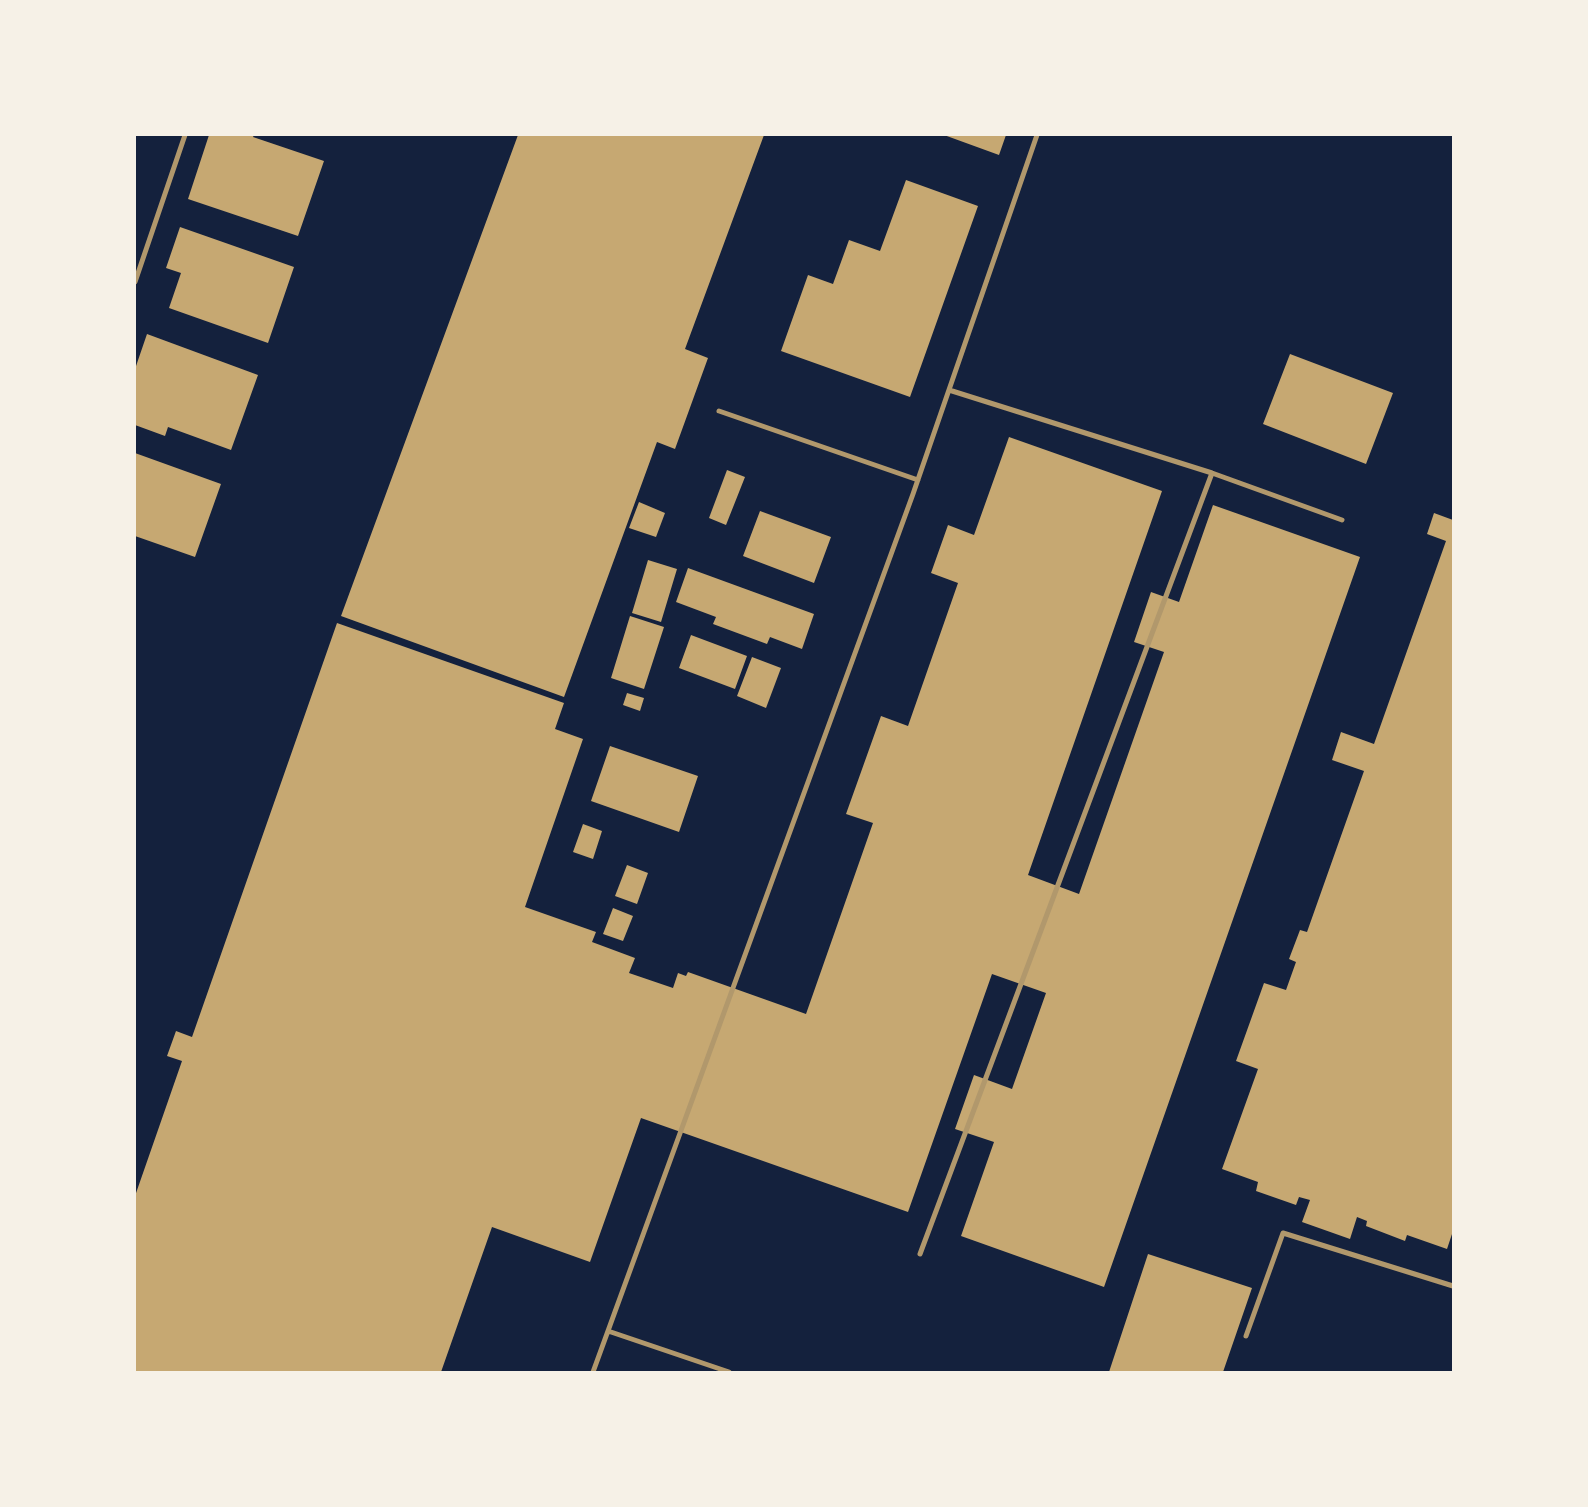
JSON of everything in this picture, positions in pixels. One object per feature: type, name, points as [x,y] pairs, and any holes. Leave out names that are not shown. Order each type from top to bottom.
[{"type":"lane","points":[[135,282],[185,135]]},
{"type":"lane","points":[[593,1372],[918,480],[1037,135]]},
{"type":"lane","points":[[949,390],[1212,474],[1342,520]]},
{"type":"lane","points":[[719,411],[918,480]]},
{"type":"lane","points":[[920,1254],[1212,474]]},
{"type":"lane","points":[[1247,1336],[1283,1233],[1453,1286]]},
{"type":"lane","points":[[608,1331],[729,1372]]},
{"type":"building","points":[[209,135],[254,135],[253,137],[324,161],[298,236],[188,199]]},
{"type":"building","points":[[518,135],[764,135],[685,349],[708,358],[675,449],[657,442],[564,697],[341,616]]},
{"type":"building","points":[[944,135],[1006,135],[999,155]]},
{"type":"building","points":[[906,180],[978,206],[910,397],[781,351],[808,275],[833,284],[849,240],[880,251]]},
{"type":"building","points":[[180,227],[294,267],[268,343],[169,308],[181,273],[166,268]]},
{"type":"building","points":[[147,334],[258,375],[231,450],[168,427],[165,436],[135,425],[135,369]]},
{"type":"building","points":[[1290,354],[1393,393],[1366,464],[1263,424]]},
{"type":"building","points":[[1009,437],[1162,491],[1028,875],[1079,894],[1164,652],[1134,642],[1151,592],[1179,602],[1213,505],[1360,557],[1104,1287],[961,1236],[994,1142],[955,1129],[974,1075],[1012,1089],[1046,993],[992,974],[908,1212],[641,1118],[590,1262],[492,1227],[441,1372],[135,1372],[135,1196],[182,1061],[167,1056],[176,1031],[192,1037],[337,623],[564,703],[555,729],[583,739],[525,907],[596,932],[592,942],[635,958],[629,973],[673,988],[678,973],[686,976],[688,972],[806,1014],[873,823],[846,814],[881,716],[908,726],[958,583],[931,573],[948,525],[974,535]]},
{"type":"building","points":[[135,453],[221,484],[195,557],[135,536]]},
{"type":"building","points":[[727,470],[745,477],[726,525],[709,518]]},
{"type":"building","points":[[639,502],[665,513],[656,537],[629,528]]},
{"type":"building","points":[[760,511],[831,537],[814,583],[743,556]]},
{"type":"building","points":[[1434,513],[1453,520],[1453,1231],[1447,1249],[1407,1235],[1405,1241],[1366,1226],[1367,1221],[1357,1217],[1350,1239],[1302,1222],[1310,1200],[1299,1197],[1296,1205],[1256,1191],[1258,1182],[1222,1169],[1258,1069],[1236,1061],[1264,983],[1286,990],[1296,962],[1289,959],[1300,930],[1307,932],[1364,771],[1332,760],[1341,732],[1374,744],[1446,541],[1427,534]]},
{"type":"building","points":[[648,560],[677,569],[661,622],[632,613]]},
{"type":"building","points":[[688,568],[814,614],[802,649],[770,637],[767,644],[713,624],[716,617],[676,602]]},
{"type":"building","points":[[630,616],[664,627],[644,689],[611,678]]},
{"type":"building","points":[[691,635],[747,656],[735,689],[679,668]]},
{"type":"building","points":[[752,657],[781,668],[766,708],[737,696]]},
{"type":"building","points":[[627,693],[644,698],[640,711],[623,705]]},
{"type":"building","points":[[610,746],[698,776],[679,832],[591,801]]},
{"type":"building","points":[[583,824],[602,831],[593,859],[573,852]]},
{"type":"building","points":[[627,865],[648,873],[637,904],[615,896]]},
{"type":"building","points":[[613,908],[633,916],[623,941],[603,934]]},
{"type":"building","points":[[1148,1254],[1252,1288],[1223,1372],[1109,1372]]}]
